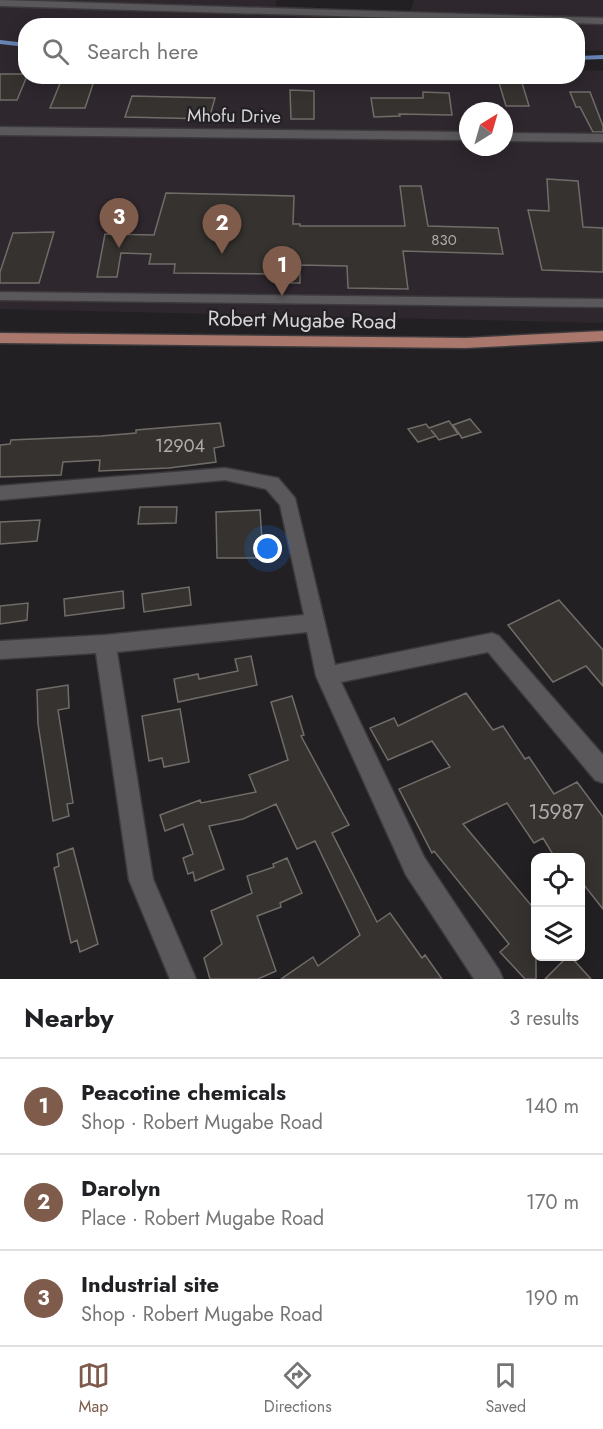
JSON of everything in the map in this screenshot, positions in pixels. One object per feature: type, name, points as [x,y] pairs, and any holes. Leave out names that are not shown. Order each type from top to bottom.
[{"type":"main road","name":"Robert Mugabe Road","points":[[0,338],[466,343],[603,336]]},
{"type":"street","points":[[0,3],[502,18]]},
{"type":"street","points":[[585,20],[603,21]]},
{"type":"street","name":"Mhofu Drive","points":[[0,131],[459,136]]},
{"type":"street","points":[[513,137],[603,138]]},
{"type":"street","points":[[0,296],[603,303]]},
{"type":"street","points":[[0,493],[225,474],[272,483],[289,504],[327,676],[415,867],[490,979]]},
{"type":"street","points":[[0,650],[105,644],[314,623]]},
{"type":"street","points":[[327,676],[492,642],[603,772]]},
{"type":"street","points":[[105,644],[141,880],[183,979]]},
{"type":"shaded area","points":[[0,0],[277,0],[275,6],[410,12],[414,0],[603,0],[603,51],[585,50],[585,18],[18,18],[18,84],[585,84],[585,70],[603,71],[603,323],[0,309]]},
{"type":"building","points":[[0,74],[18,74],[18,84],[24,84],[17,100],[0,100]]},
{"type":"building","points":[[60,84],[93,84],[85,108],[50,108]]},
{"type":"building","points":[[499,84],[522,84],[529,106],[513,106],[513,102],[505,102]]},
{"type":"building","points":[[290,90],[314,91],[314,119],[291,119]]},
{"type":"building","points":[[423,92],[449,93],[452,115],[399,114],[400,116],[374,117],[371,98],[423,98]]},
{"type":"building","points":[[570,92],[590,92],[603,126],[603,132],[593,132],[580,107],[576,107]]},
{"type":"building","points":[[132,96],[215,98],[209,119],[125,117]]},
{"type":"building","points":[[547,179],[578,181],[583,227],[603,228],[603,272],[542,270],[528,210],[549,211]]},
{"type":"building","points":[[400,186],[421,186],[428,226],[498,228],[503,254],[403,251],[408,289],[348,288],[347,266],[300,265],[300,283],[280,283],[281,274],[174,273],[175,264],[149,264],[151,254],[121,253],[117,277],[97,277],[105,234],[154,235],[166,193],[294,196],[293,224],[300,224],[300,226],[405,226]]},
{"type":"building","points":[[54,232],[39,283],[0,283],[0,272],[13,233]]},
{"type":"building","points":[[470,419],[481,432],[462,438],[453,425]]},
{"type":"building","points":[[449,421],[458,434],[439,440],[436,436],[418,442],[408,429],[426,424],[429,428]]},
{"type":"building","points":[[220,423],[224,446],[214,448],[216,462],[169,468],[99,471],[100,460],[63,462],[61,475],[0,477],[0,445],[10,444],[11,440],[101,436],[136,433],[136,430]]},
{"type":"building","points":[[140,507],[177,507],[176,523],[138,524]]},
{"type":"building","points":[[260,510],[262,540],[257,541],[259,558],[217,558],[216,512]]},
{"type":"building","points":[[40,520],[37,541],[0,544],[0,522]]},
{"type":"building","points":[[189,587],[191,605],[144,612],[142,594]]},
{"type":"building","points":[[123,591],[124,608],[65,616],[64,599]]},
{"type":"building","points":[[559,600],[603,650],[603,686],[586,666],[553,682],[508,625]]},
{"type":"building","points":[[28,603],[27,620],[0,624],[0,606]]},
{"type":"building","points":[[251,656],[257,685],[178,702],[174,679],[198,674],[199,679],[238,671],[235,659]]},
{"type":"building","points":[[68,685],[69,708],[58,710],[73,803],[67,804],[69,816],[53,821],[38,724],[37,690]]},
{"type":"building","points":[[466,693],[493,730],[503,726],[525,759],[529,757],[554,794],[577,782],[603,817],[603,909],[585,886],[585,853],[552,853],[543,838],[534,843],[507,803],[463,824],[531,905],[531,961],[536,961],[536,979],[525,979],[500,952],[509,944],[434,851],[432,853],[399,789],[450,767],[432,741],[388,760],[370,728],[394,718],[398,726]]},
{"type":"building","points":[[292,696],[304,735],[301,736],[349,825],[332,833],[377,922],[390,913],[422,958],[425,955],[442,979],[281,979],[313,957],[318,966],[360,935],[315,841],[297,849],[276,804],[243,819],[209,826],[224,869],[195,881],[193,872],[188,874],[183,858],[193,854],[183,824],[165,831],[160,815],[200,800],[201,803],[256,792],[249,775],[288,760],[271,702]]},
{"type":"building","points":[[180,709],[189,762],[164,767],[162,758],[149,761],[142,716]]},
{"type":"building","points":[[73,848],[98,944],[80,952],[77,940],[71,943],[54,868],[59,866],[57,854]]},
{"type":"building","points":[[287,858],[302,893],[280,903],[281,907],[257,916],[276,971],[258,979],[210,979],[204,958],[222,944],[211,911],[252,893],[247,876],[274,867],[273,864]]},
{"type":"building","points":[[563,961],[575,961],[591,979],[545,979]]},
{"type":"waterway","points":[[0,42],[18,44]]},
{"type":"waterway","points":[[585,58],[603,57]]},
{"type":"place","name":"Industrial site","points":[[119,248]]},
{"type":"place","name":"Darolyn","points":[[222,254]]},
{"type":"place","name":"Peacotine chemicals","points":[[282,296]]}]
